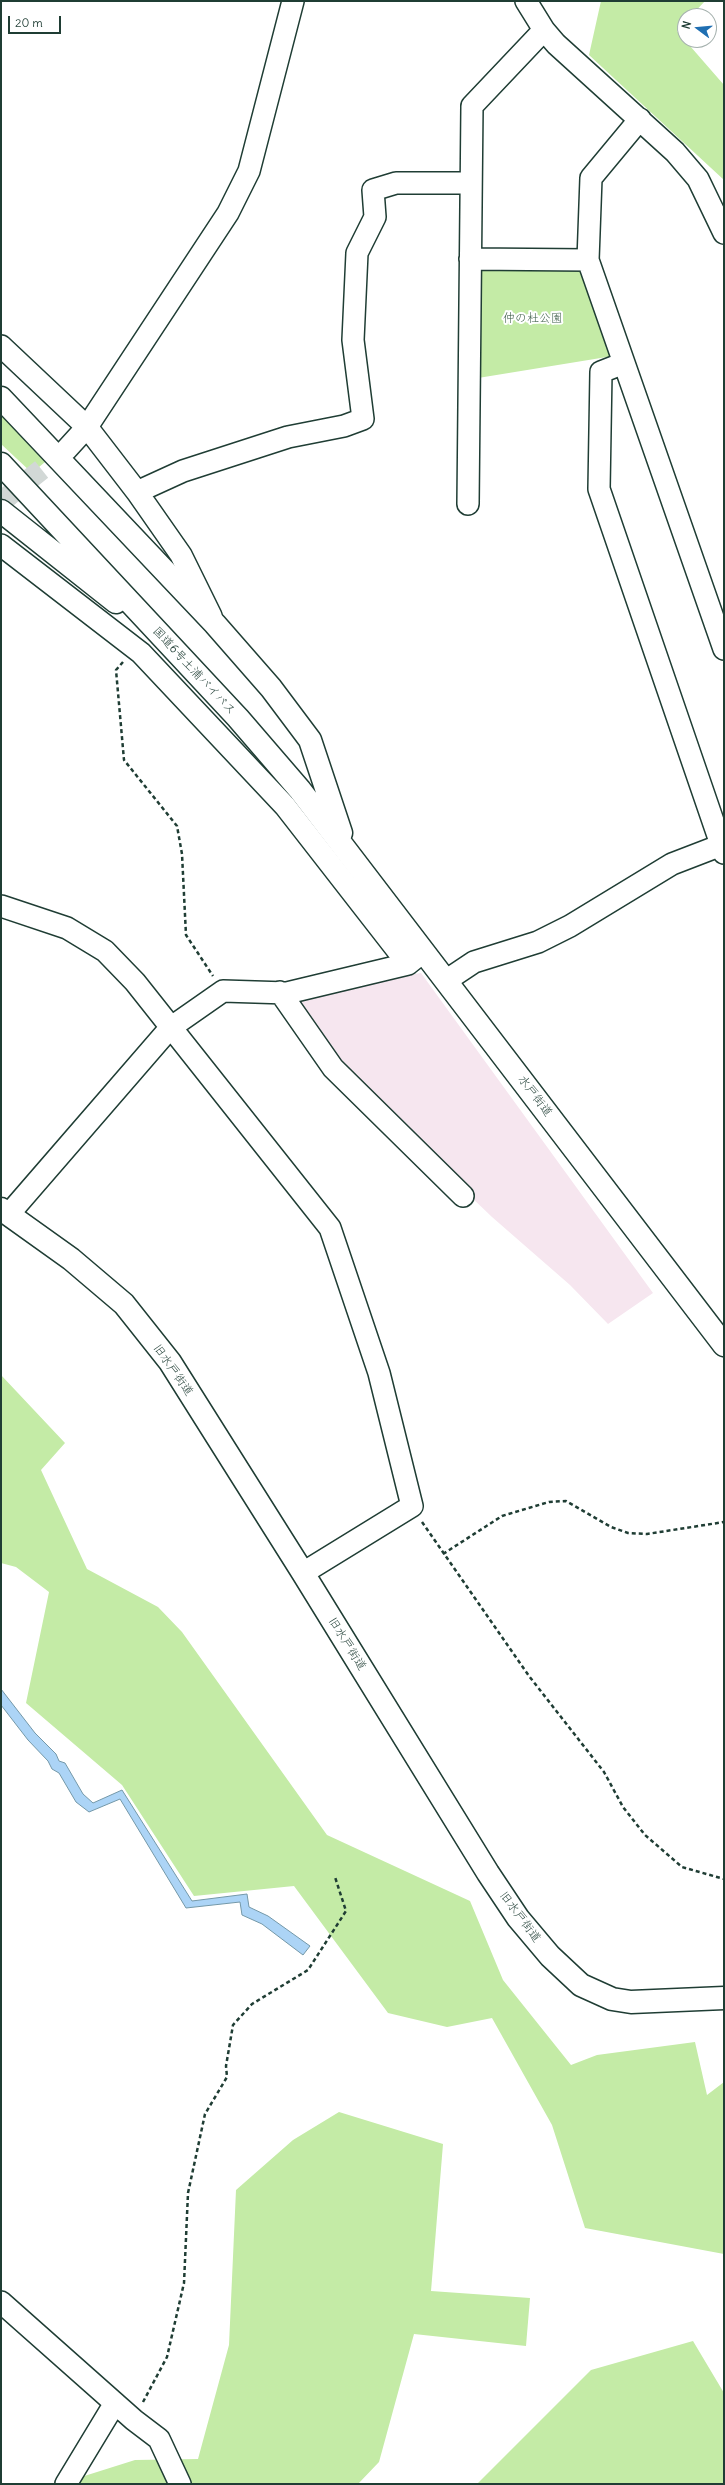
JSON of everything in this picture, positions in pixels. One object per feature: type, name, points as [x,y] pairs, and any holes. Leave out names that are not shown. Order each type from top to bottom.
[{"type":"main road","points":[[1,398],[215,624],[271,688],[310,740],[346,848]]},
{"type":"main road","name":"国道6号土浦バイパス","points":[[1,464],[238,718],[346,848]]},
{"type":"main road","name":"国道6号土浦バイパス","points":[[1,471],[36,501]]},
{"type":"main road","points":[[1,512],[163,638]]},
{"type":"main road","name":"水戸街道","points":[[346,848],[416,957],[447,980],[724,1345]]},
{"type":"main road","name":"旧水戸街道","points":[[5,1212],[71,1259],[124,1304],[170,1362],[304,1573],[488,1873],[518,1918],[550,1956],[581,1985],[612,1999],[631,2002],[724,1998]]},
{"type":"street","points":[[66,450],[87,427],[228,213],[249,171],[294,1]]},
{"type":"street","points":[[526,1],[544,30],[595,81],[640,119],[675,152],[698,179],[724,233]]},
{"type":"street","points":[[468,504],[472,106],[544,30]]},
{"type":"street","points":[[640,119],[591,178],[588,260],[724,649]]},
{"type":"street","points":[[137,492],[183,471],[288,437],[344,426],[363,420],[353,340],[357,253],[374,217],[372,190],[396,183],[471,183]]},
{"type":"street","points":[[470,259],[588,260]]},
{"type":"street","points":[[1,346],[87,427],[137,492],[181,555],[215,624]]},
{"type":"street","points":[[447,980],[474,962],[538,942],[564,929],[672,864],[723,848],[599,489],[601,372],[624,363]]},
{"type":"street","points":[[1,545],[134,648],[285,806],[416,957],[280,992],[223,991],[170,1028],[5,1212]]},
{"type":"street","points":[[1,906],[67,928],[105,951],[135,982],[330,1228],[379,1373],[412,1506],[304,1573]]},
{"type":"street","points":[[280,992],[333,1068],[463,1196]]},
{"type":"street","points":[[1,2302],[115,2404],[159,2439],[180,2484]]},
{"type":"street","points":[[66,2484],[115,2404]]},
{"type":"path","points":[[134,648],[116,670],[124,760],[177,826],[182,854],[186,935],[223,991]]},
{"type":"path","points":[[443,1554],[502,1516],[549,1502],[566,1501],[611,1527],[628,1533],[647,1534],[724,1522]]},
{"type":"path","points":[[412,1506],[443,1554],[529,1676],[604,1772],[623,1807],[645,1835],[682,1867],[724,1879]]},
{"type":"path","points":[[134,2420],[167,2357],[184,2282],[188,2193],[205,2114],[227,2077],[226,2066],[233,2025],[252,2004],[308,1970],[346,1911],[335,1877]]},
{"type":"shaded area","points":[[421,973],[653,1293],[608,1324],[570,1285],[492,1217],[332,1064],[289,994]]},
{"type":"green space","points":[[601,1],[705,1],[698,8],[677,8],[677,48],[692,48],[724,85],[724,180],[589,55]]},
{"type":"green space","name":"仲の杜公園","points":[[479,268],[582,269],[613,356],[478,378]]},
{"type":"green space","points":[[1,415],[45,462],[32,473],[1,444]]},
{"type":"green space","points":[[1,1375],[65,1443],[41,1470],[87,1569],[158,1607],[182,1632],[327,1835],[470,1901],[503,1980],[571,2065],[597,2055],[695,2042],[707,2095],[724,2082],[724,2254],[585,2228],[552,2125],[492,2018],[447,2027],[388,2013],[294,1886],[194,1896],[122,1785],[26,1703],[49,1592],[16,1567],[1,1563]]},
{"type":"green space","points":[[339,2112],[443,2144],[431,2291],[530,2298],[526,2346],[414,2334],[379,2462],[358,2484],[59,2484],[135,2460],[198,2459],[229,2345],[236,2190],[293,2140]]},
{"type":"green space","points":[[693,2341],[724,2393],[724,2484],[477,2484],[591,2370]]},
{"type":"water","points":[[1,1689],[35,1733],[56,1754],[59,1761],[65,1763],[83,1794],[93,1803],[122,1790],[192,1901],[247,1894],[249,1907],[268,1916],[310,1946],[303,1955],[262,1924],[242,1915],[240,1902],[186,1908],[120,1799],[89,1812],[76,1802],[59,1773],[52,1769],[48,1761],[28,1740],[1,1705]]},
{"type":"tunnel","points":[[1,502],[66,450]]}]
